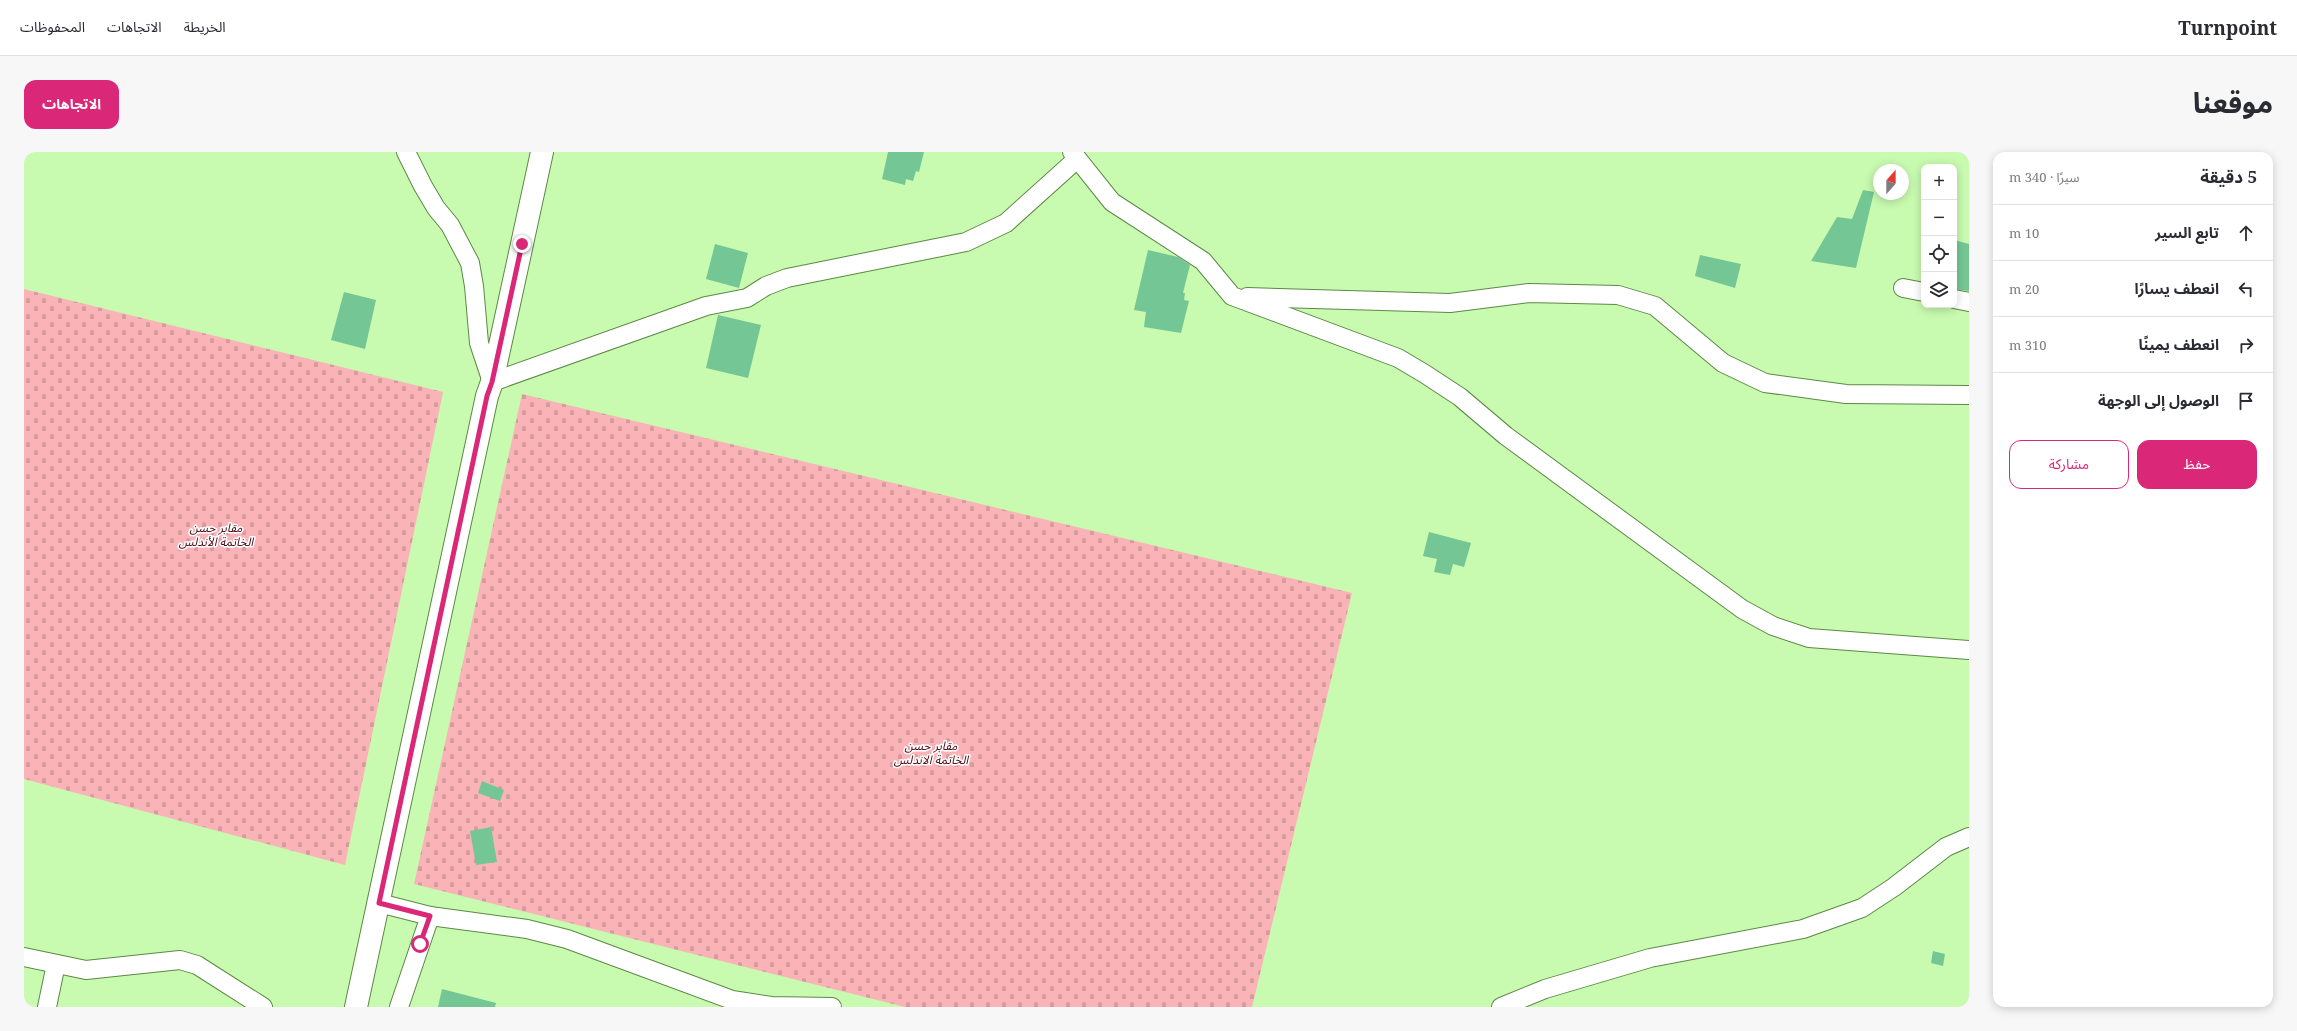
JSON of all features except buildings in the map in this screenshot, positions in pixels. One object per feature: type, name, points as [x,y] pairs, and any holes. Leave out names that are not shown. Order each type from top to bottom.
[{"type":"street","points":[[406,152],[423,186],[436,208],[450,225],[470,263],[474,286],[479,343],[492,382]]},
{"type":"street","points":[[356,1007],[487,396],[492,382],[542,152]]},
{"type":"street","points":[[492,382],[706,306],[747,298],[766,286],[787,278],[966,242],[1006,223],[1074,156],[1112,202],[1203,261],[1232,296],[1398,358],[1426,374],[1460,397],[1506,436],[1736,604],[1773,626],[1809,638],[1969,650]]},
{"type":"street","points":[[1904,288],[1921,291]]},
{"type":"street","points":[[1232,296],[1450,303],[1529,293],[1618,295],[1655,306],[1723,363],[1766,383],[1846,394],[1969,395]]},
{"type":"street","points":[[1957,300],[1969,302]]},
{"type":"street","points":[[1500,1007],[1545,989],[1650,958],[1803,928],[1862,908],[1894,887],[1946,847],[1969,837]]},
{"type":"street","points":[[379,903],[430,916],[527,929],[567,939],[732,1000],[771,1006],[832,1007]]},
{"type":"street","points":[[399,1007],[430,916]]},
{"type":"street","points":[[24,957],[86,970],[180,960],[197,965],[263,1007]]},
{"type":"street","points":[[47,1007],[56,964]]},
{"type":"green space","name":"مقابر حسن الخاتمة الأندلس","points":[[24,289],[443,392],[345,865],[24,779]]},
{"type":"green space","name":"مقابر حسن الخاتمة الاندلس","points":[[522,394],[1352,593],[1252,1007],[905,1007],[414,884]]},
{"type":"route","points":[[420,944],[430,916],[379,903],[487,396],[492,382],[522,244]]}]
